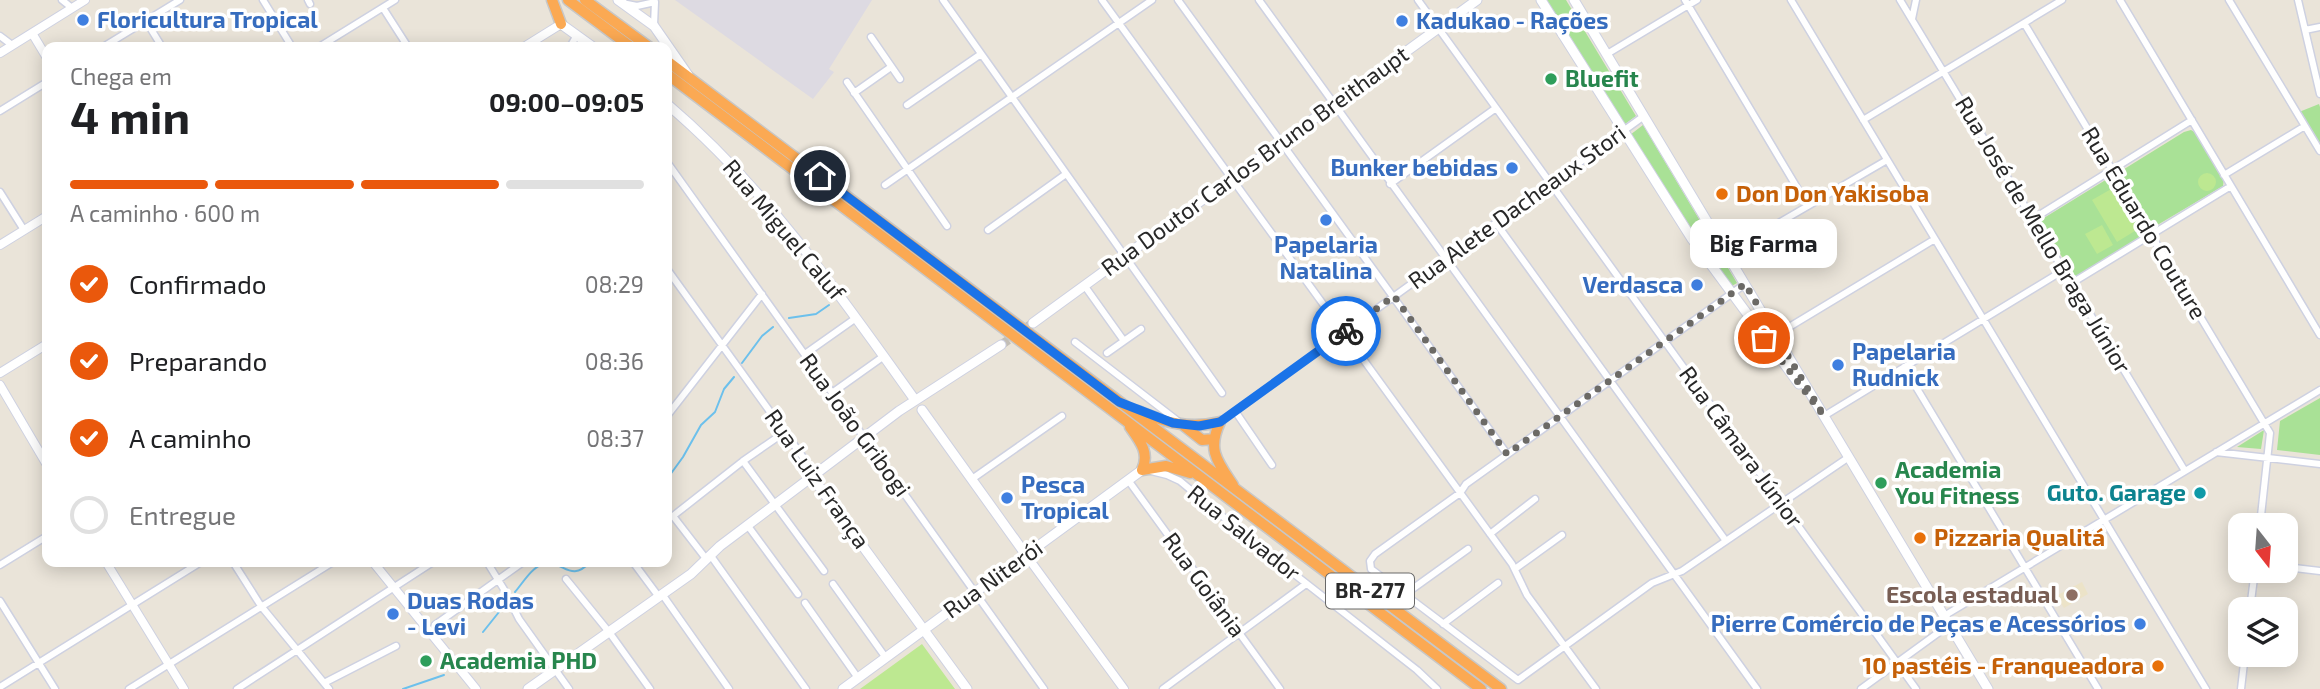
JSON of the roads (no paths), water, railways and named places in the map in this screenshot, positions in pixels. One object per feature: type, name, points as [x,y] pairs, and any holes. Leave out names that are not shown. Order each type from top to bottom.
[{"type":"highway","points":[[568,0],[624,42]]},
{"type":"highway","points":[[585,0],[642,42]]},
{"type":"highway","points":[[554,5],[561,24]]},
{"type":"highway","name":"BR-277","points":[[672,66],[690,85],[1481,689]]},
{"type":"highway","name":"BR-277","points":[[672,76],[690,85],[1119,402],[1501,689]]},
{"type":"highway","points":[[672,86],[690,85]]},
{"type":"highway","points":[[1119,402],[1161,420],[1183,425],[1199,426],[1220,422]]},
{"type":"highway","points":[[1125,419],[1144,450],[1146,457],[1142,470],[1166,466],[1201,477]]},
{"type":"highway","points":[[1220,422],[1214,439],[1217,460],[1239,493]]},
{"type":"highway","points":[[1183,425],[1202,440],[1214,439]]},
{"type":"highway","points":[[1199,426],[1214,439]]},
{"type":"main road","name":"Rua Doutor Carlos Bruno Breithaupt","points":[[1033,323],[1477,0]]},
{"type":"main road","points":[[1541,0],[1692,239],[1824,416]]},
{"type":"main road","points":[[1574,0],[1988,689]]},
{"type":"main road","points":[[621,2],[654,26],[664,42]]},
{"type":"main road","points":[[561,24],[586,42]]},
{"type":"main road","points":[[672,56],[690,85]]},
{"type":"main road","name":"Rua Miguel Caluf","points":[[672,109],[748,181],[856,318],[915,400]]},
{"type":"main road","points":[[528,689],[660,596],[915,400],[1001,345]]},
{"type":"main road","points":[[934,389],[924,401],[922,410],[1026,555]]},
{"type":"main road","points":[[889,421],[912,410],[922,410]]},
{"type":"main road","name":"Rua Niterói","points":[[843,689],[1142,470]]},
{"type":"main road","name":"Rua Luiz França","points":[[813,478],[967,689]]},
{"type":"street","points":[[62,0],[72,8]]},
{"type":"street","points":[[0,53],[85,0]]},
{"type":"street","points":[[111,42],[180,0]]},
{"type":"street","points":[[263,0],[289,42]]},
{"type":"street","points":[[327,42],[395,0]]},
{"type":"street","points":[[542,0],[554,5]]},
{"type":"street","points":[[943,0],[1222,393]]},
{"type":"street","points":[[1102,0],[1490,534],[1515,569],[1527,595],[1596,689]]},
{"type":"street","points":[[885,185],[1152,0]]},
{"type":"street","points":[[1178,0],[1507,454]]},
{"type":"street","points":[[1259,0],[1757,689]]},
{"type":"street","name":"Rua Câmara Júnior","points":[[1418,0],[1916,689]]},
{"type":"street","points":[[1607,54],[1686,3],[1696,0]]},
{"type":"street","points":[[1791,0],[2206,689]]},
{"type":"street","name":"Rua José de Mello Braga Júnior","points":[[1900,0],[2185,471]]},
{"type":"street","points":[[1912,19],[1916,0]]},
{"type":"street","points":[[1863,120],[2062,0]]},
{"type":"street","points":[[2120,0],[2320,335]]},
{"type":"street","points":[[2229,0],[2320,151]]},
{"type":"street","points":[[2298,0],[2320,94]]},
{"type":"street","points":[[621,2],[637,6],[656,1],[654,26]]},
{"type":"street","points":[[1686,3],[1808,206]]},
{"type":"street","points":[[383,8],[405,42]]},
{"type":"street","points":[[146,21],[159,42]]},
{"type":"street","name":"Rua Eduardo Couture","points":[[2024,23],[2265,423]]},
{"type":"street","points":[[532,42],[561,24]]},
{"type":"street","points":[[2305,30],[2320,27]]},
{"type":"street","points":[[32,33],[42,50]]},
{"type":"street","points":[[573,42],[577,35]]},
{"type":"street","points":[[0,36],[12,45]]},
{"type":"street","points":[[870,37],[900,79]]},
{"type":"street","points":[[908,105],[981,54]]},
{"type":"street","points":[[854,93],[891,67]]},
{"type":"street","points":[[847,82],[947,226]]},
{"type":"street","points":[[0,111],[42,85]]},
{"type":"street","points":[[1390,184],[1496,107]]},
{"type":"street","name":"Rua Alete Dacheaux Stori","points":[[1220,422],[1644,116]]},
{"type":"street","points":[[2033,219],[2192,120]]},
{"type":"street","points":[[2224,175],[2305,127]]},
{"type":"street","points":[[1727,254],[1887,160]]},
{"type":"street","points":[[988,230],[1066,174]]},
{"type":"street","name":"Rua João Gribogi","points":[[672,175],[762,294],[1044,689]]},
{"type":"street","points":[[2072,283],[2231,187]]},
{"type":"street","points":[[0,192],[24,230]]},
{"type":"street","points":[[0,245],[42,218]]},
{"type":"street","points":[[1496,223],[1726,541]]},
{"type":"street","points":[[1776,335],[1935,239]]},
{"type":"street","points":[[1824,416],[2064,270]]},
{"type":"street","name":"Rua Luiz França","points":[[672,276],[810,467],[813,478]]},
{"type":"street","points":[[1745,284],[1507,454],[1466,484],[1460,493],[1375,554],[1370,561],[1373,572],[1518,680],[1652,583],[1682,571],[1849,457]]},
{"type":"street","points":[[1084,285],[1124,341]]},
{"type":"street","points":[[672,410],[762,294]]},
{"type":"street","points":[[805,354],[856,318]]},
{"type":"street","points":[[1107,353],[1141,330]]},
{"type":"street","points":[[1075,341],[1183,425]]},
{"type":"street","points":[[0,373],[42,347]]},
{"type":"street","points":[[832,393],[884,356]]},
{"type":"street","points":[[1904,367],[2098,689]]},
{"type":"street","points":[[0,385],[42,457]]},
{"type":"street","points":[[1944,615],[2320,390]]},
{"type":"street","points":[[1235,411],[1272,465]]},
{"type":"street","points":[[972,480],[1062,416]]},
{"type":"street","points":[[2261,513],[2270,433],[2265,423]]},
{"type":"street","points":[[785,432],[673,516],[709,558],[807,689]]},
{"type":"street","points":[[2216,452],[2320,464]]},
{"type":"street","points":[[743,461],[824,571]]},
{"type":"street","name":"Rua Salvador","points":[[1142,470],[1167,475],[1180,481],[1306,584],[1418,670],[1437,689]]},
{"type":"street","name":"Rua Goiânia","points":[[1128,480],[1280,689]]},
{"type":"street","points":[[1490,534],[1535,499]]},
{"type":"street","points":[[748,526],[798,594]]},
{"type":"street","points":[[1515,569],[1562,534]]},
{"type":"street","points":[[0,565],[42,539]]},
{"type":"street","points":[[1404,595],[1468,549]]},
{"type":"street","points":[[1026,555],[1124,689]]},
{"type":"street","points":[[109,567],[184,689]]},
{"type":"street","points":[[0,687],[193,567]]},
{"type":"street","points":[[236,567],[261,606],[326,686],[396,646]]},
{"type":"street","points":[[129,689],[325,567]]},
{"type":"street","points":[[377,567],[476,689]]},
{"type":"street","points":[[237,689],[425,567]]},
{"type":"street","points":[[490,567],[519,619],[569,689]]},
{"type":"street","points":[[435,625],[516,567]]},
{"type":"street","points":[[637,567],[729,689]]},
{"type":"street","points":[[2298,568],[2320,571]]},
{"type":"street","points":[[566,579],[650,689]]},
{"type":"street","points":[[1443,624],[1498,583]]},
{"type":"street","points":[[833,584],[886,658]]},
{"type":"street","points":[[1163,689],[1306,584]]},
{"type":"street","points":[[0,601],[55,689]]},
{"type":"street","points":[[805,603],[858,678]]},
{"type":"street","points":[[1861,689],[1949,625]]},
{"type":"street","points":[[2241,689],[2244,667]]},
{"type":"waterway","points":[[789,318],[816,314],[829,305]]},
{"type":"waterway","points":[[742,363],[762,336],[773,327]]},
{"type":"waterway","points":[[672,472],[701,425],[715,412],[724,389],[734,377]]},
{"type":"waterway","points":[[515,592],[538,567]]},
{"type":"waterway","points":[[561,567],[572,571],[584,567]]},
{"type":"waterway","points":[[483,632],[503,607]]},
{"type":"waterway","points":[[403,689],[444,675]]},
{"type":"tunnel","points":[[1001,345],[1033,323]]},
{"type":"place","name":"Floricultura Tropical","points":[[83,20]]},
{"type":"place","name":"Kadukao - Rações","points":[[1402,21]]},
{"type":"place","name":"Bluefit","points":[[1551,79]]},
{"type":"place","name":"Bunker bebidas","points":[[1512,168]]},
{"type":"place","name":"Don Don Yakisoba","points":[[1722,194]]},
{"type":"place","name":"Papelaria Natalina","points":[[1326,220]]},
{"type":"place","name":"Verdasca","points":[[1697,285]]},
{"type":"place","name":"Big Farma","points":[[1764,338]]},
{"type":"place","name":"Papelaria Rudnick","points":[[1838,365]]},
{"type":"place","name":"Academia You Fitness","points":[[1881,483]]},
{"type":"place","name":"Guto. Garage","points":[[2200,493]]},
{"type":"place","name":"Pesca Tropical","points":[[1007,498]]},
{"type":"place","name":"Pizzaria Qualitá","points":[[1920,538]]},
{"type":"place","name":"Escola estadual","points":[[2072,595]]},
{"type":"place","name":"Duas Rodas - Levi","points":[[393,614]]},
{"type":"place","name":"Pierre Comércio de Peças e Acessórios","points":[[2140,624]]},
{"type":"place","name":"Academia PHD","points":[[426,661]]},
{"type":"place","name":"10 pastéis - Franqueadora","points":[[2158,666]]}]
